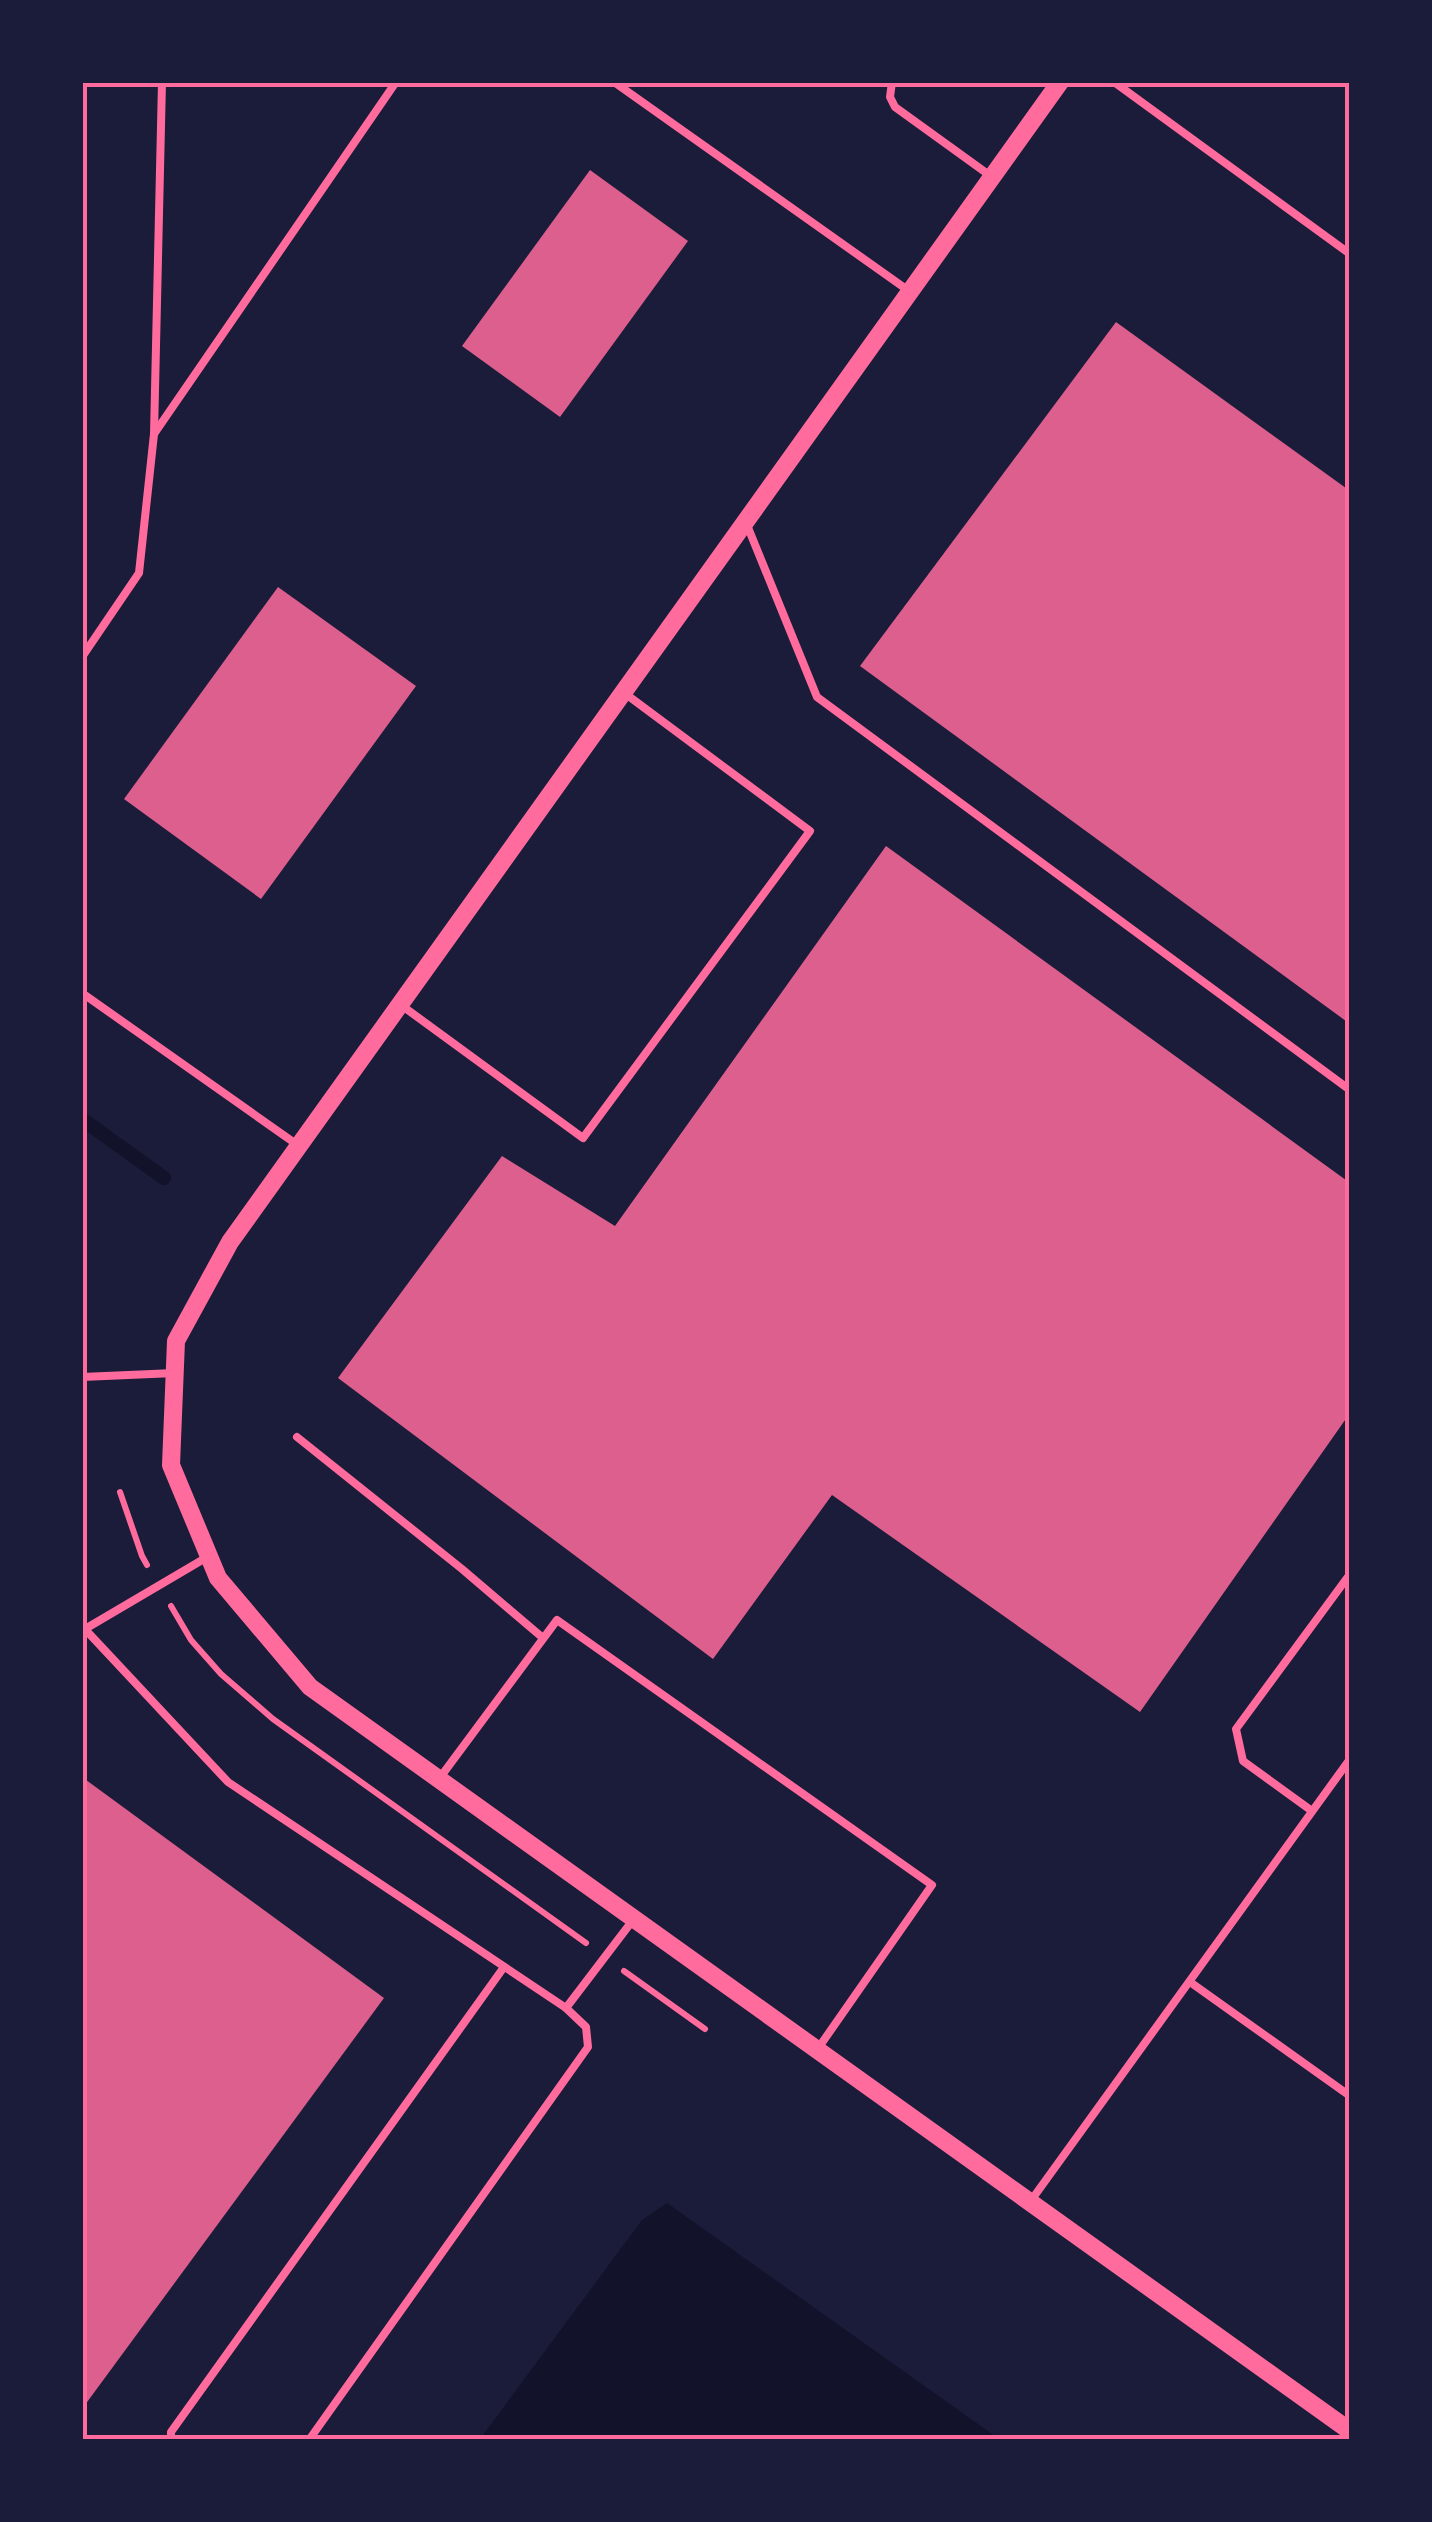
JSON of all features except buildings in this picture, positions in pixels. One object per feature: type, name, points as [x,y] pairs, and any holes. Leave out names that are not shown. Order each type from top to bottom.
[{"type":"street","points":[[1060,82],[230,1242],[176,1341],[171,1466],[218,1578],[310,1687],[1350,2430]]},
{"type":"lane","points":[[82,657],[138,574],[154,434],[162,82]]},
{"type":"lane","points":[[154,434],[396,82]]},
{"type":"lane","points":[[614,82],[910,291]]},
{"type":"lane","points":[[892,82],[890,96],[895,107],[992,177]]},
{"type":"lane","points":[[1114,82],[1350,254]]},
{"type":"lane","points":[[745,521],[817,697],[1350,1090]]},
{"type":"lane","points":[[400,1004],[583,1138],[810,831],[623,692]]},
{"type":"lane","points":[[82,993],[299,1146]]},
{"type":"lane","points":[[82,1377],[175,1373]]},
{"type":"lane","points":[[297,1436],[462,1568],[542,1638]]},
{"type":"lane","points":[[209,1556],[84,1627],[228,1782],[566,2008],[586,2027],[588,2047],[309,2440]]},
{"type":"lane","points":[[1312,1811],[1243,1760],[1236,1729],[1350,1574]]},
{"type":"lane","points":[[439,1779],[556,1620],[932,1885],[817,2050]]},
{"type":"lane","points":[[1030,2202],[1350,1759]]},
{"type":"lane","points":[[566,2008],[634,1919]]},
{"type":"lane","points":[[172,2440],[172,2432],[504,1967]]},
{"type":"lane","points":[[1190,1982],[1350,2096]]},
{"type":"shaded area","points":[[667,2203],[999,2439],[480,2439],[642,2220]]},
{"type":"waterway","points":[[82,1119],[164,1178]]}]
